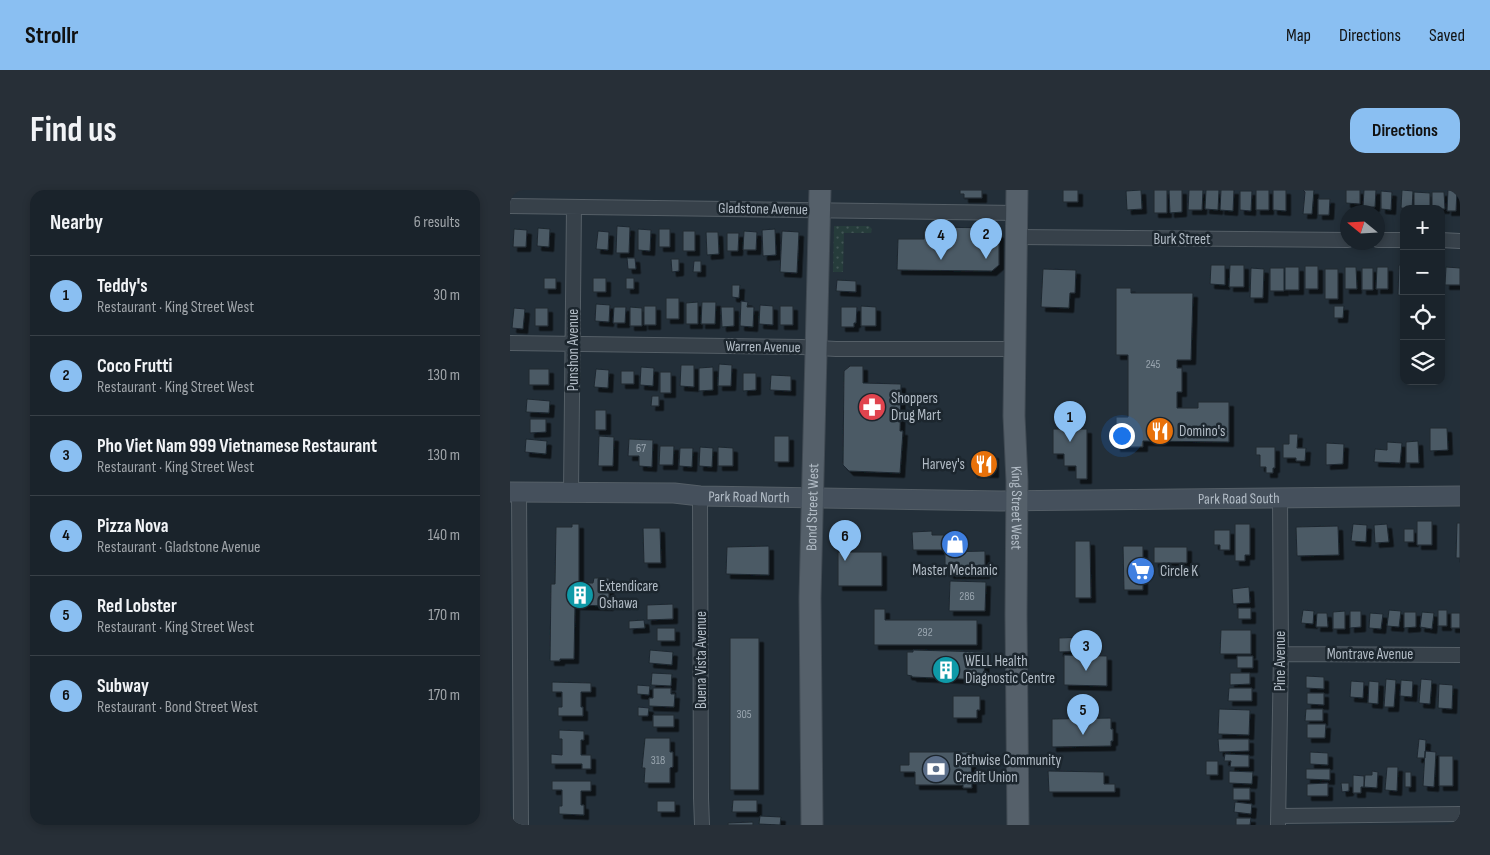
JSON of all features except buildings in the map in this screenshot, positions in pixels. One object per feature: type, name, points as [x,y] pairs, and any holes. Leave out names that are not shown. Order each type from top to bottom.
[{"type":"main road","name":"King Street West","points":[[1017,190],[1014,416],[1017,500],[1018,825]]},
{"type":"main road","name":"Bond Street West","points":[[812,825],[810,598],[820,200]]},
{"type":"main road","name":"Park Road North","points":[[514,492],[674,493],[700,496],[1017,500]]},
{"type":"main road","name":"Park Road South","points":[[1017,500],[1460,496]]},
{"type":"street","name":"Gladstone Avenue","points":[[510,206],[574,207],[820,200],[1017,213]]},
{"type":"street","name":"Punshon Avenue","points":[[571,492],[574,207]]},
{"type":"street","name":"Burk Street","points":[[1017,238],[1340,240]]},
{"type":"street","points":[[1385,240],[1400,240]]},
{"type":"street","points":[[1445,240],[1460,241]]},
{"type":"street","name":"Warren Avenue","points":[[510,343],[815,347],[836,349],[1015,349]]},
{"type":"street","points":[[514,492],[516,710],[521,825]]},
{"type":"street","name":"Buena Vista Avenue","points":[[700,496],[702,825]]},
{"type":"street","name":"Pine Avenue","points":[[1278,821],[1281,654],[1280,497]]},
{"type":"street","name":"Montrave Avenue","points":[[1281,654],[1460,655]]},
{"type":"street","points":[[1278,821],[1460,814]]},
{"type":"green space","points":[[834,226],[869,226],[872,229],[871,233],[844,233],[843,272],[833,272]]},
{"type":"place","name":"Coco Frutti","points":[[986,259]]},
{"type":"place","name":"Pizza Nova","points":[[941,260]]},
{"type":"place","name":"Shoppers Drug Mart","points":[[872,407]]},
{"type":"place","name":"Domino's","points":[[1160,431]]},
{"type":"place","name":"Teddy's","points":[[1070,442]]},
{"type":"place","name":"Harvey's","points":[[984,464]]},
{"type":"place","name":"Master Mechanic","points":[[955,544]]},
{"type":"place","name":"Subway","points":[[845,561]]},
{"type":"place","name":"Circle K","points":[[1141,571]]},
{"type":"place","name":"Extendicare Oshawa","points":[[580,595]]},
{"type":"place","name":"WELL Health Diagnostic Centre","points":[[946,670]]},
{"type":"place","name":"Pho Viet Nam 999 Vietnamese Restaurant","points":[[1086,671]]},
{"type":"place","name":"Red Lobster","points":[[1083,735]]},
{"type":"place","name":"Pathwise Community Credit Union","points":[[936,769]]}]
